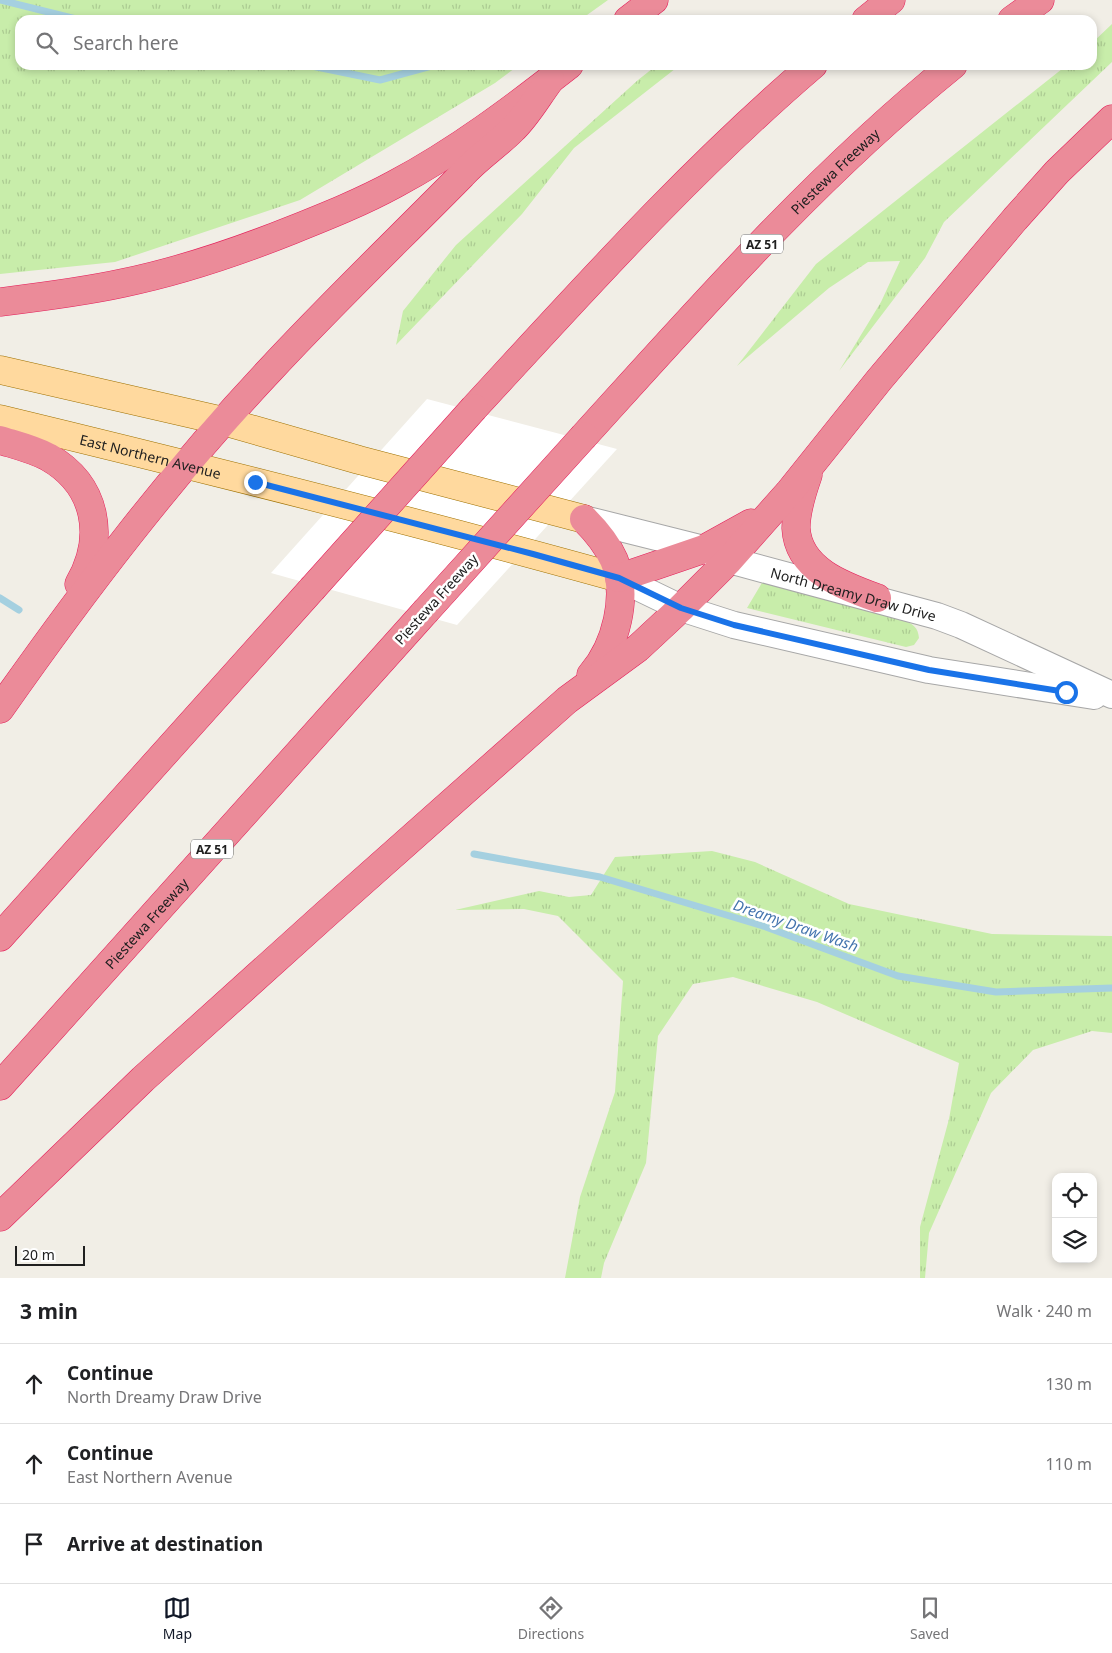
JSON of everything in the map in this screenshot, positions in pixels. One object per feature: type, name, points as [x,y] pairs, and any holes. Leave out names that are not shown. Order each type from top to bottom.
[{"type":"highway","points":[[634,15],[654,0]]},
{"type":"highway","points":[[872,15],[891,0]]},
{"type":"highway","points":[[1019,15],[1040,0]]},
{"type":"highway","points":[[0,938],[474,408],[642,228],[731,140],[808,70]]},
{"type":"highway","name":"Piestewa Freeway","points":[[0,1086],[425,612],[701,308],[777,228],[900,109],[947,70]]},
{"type":"highway","points":[[0,302],[60,295],[168,273],[209,261],[305,225],[368,198],[423,168],[477,133],[560,72]]},
{"type":"highway","points":[[0,709],[39,653],[122,543],[186,464],[282,357],[464,172],[514,129],[560,72]]},
{"type":"highway","points":[[556,710],[638,648],[729,560],[811,467],[879,380],[1015,219],[1057,172],[1112,119]]},
{"type":"highway","points":[[0,440],[32,450],[61,466],[83,490],[92,511],[95,535],[94,546],[87,568],[39,653]]},
{"type":"highway","points":[[811,467],[801,495],[796,522],[797,535],[802,548],[808,558],[828,577],[877,598]]},
{"type":"highway","points":[[619,578],[704,549],[750,524],[790,491]]},
{"type":"highway","points":[[0,1217],[151,1072],[556,710],[596,668],[610,647],[617,620],[620,597],[619,578],[614,560],[606,545],[584,519]]},
{"type":"main road","points":[[0,370],[224,421],[359,460],[584,519]]},
{"type":"main road","name":"East Northern Avenue","points":[[0,419],[186,464],[619,578]]},
{"type":"street","name":"North Dreamy Draw Drive","points":[[584,519],[704,549],[729,560],[877,598],[937,616],[961,625],[1112,695]]},
{"type":"street","points":[[619,578],[681,608],[734,625],[929,670],[1112,700]]},
{"type":"green space","points":[[0,0],[608,0],[587,15],[15,15],[15,70],[512,70],[495,83],[300,200],[115,262],[0,274]]},
{"type":"green space","points":[[1112,24],[1112,62],[944,222],[925,258],[839,371],[881,302],[900,261],[868,262],[829,288],[737,366],[816,264],[1061,70],[1097,70],[1097,38]]},
{"type":"green space","points":[[651,70],[674,70],[574,148],[522,214],[396,345],[403,311],[456,245]]},
{"type":"green space","points":[[763,581],[903,620],[914,626],[919,638],[914,645],[906,647],[747,608]]},
{"type":"green space","points":[[712,851],[755,862],[849,904],[992,934],[1112,936],[1112,1033],[1092,1031],[1033,1050],[991,1093],[929,1233],[925,1278],[920,1278],[920,1227],[949,1119],[959,1063],[817,1002],[733,977],[693,984],[658,1036],[646,1163],[604,1263],[601,1278],[565,1278],[580,1197],[615,1092],[623,981],[558,916],[524,909],[455,910],[539,891],[569,897],[591,895],[615,857]]},
{"type":"pier","points":[[427,399],[617,449],[457,625],[271,573]]},
{"type":"waterway","points":[[0,0],[60,15]]},
{"type":"waterway","points":[[331,70],[380,80],[417,70]]},
{"type":"waterway","name":"Dreamy Draw Wash","points":[[0,598],[19,610]]},
{"type":"waterway","name":"Dreamy Draw Wash","points":[[474,854],[600,877],[763,926],[898,976],[996,992],[1112,988]]},
{"type":"route","points":[[255,482],[619,578],[681,608],[734,625],[929,670],[1066,692]]}]
